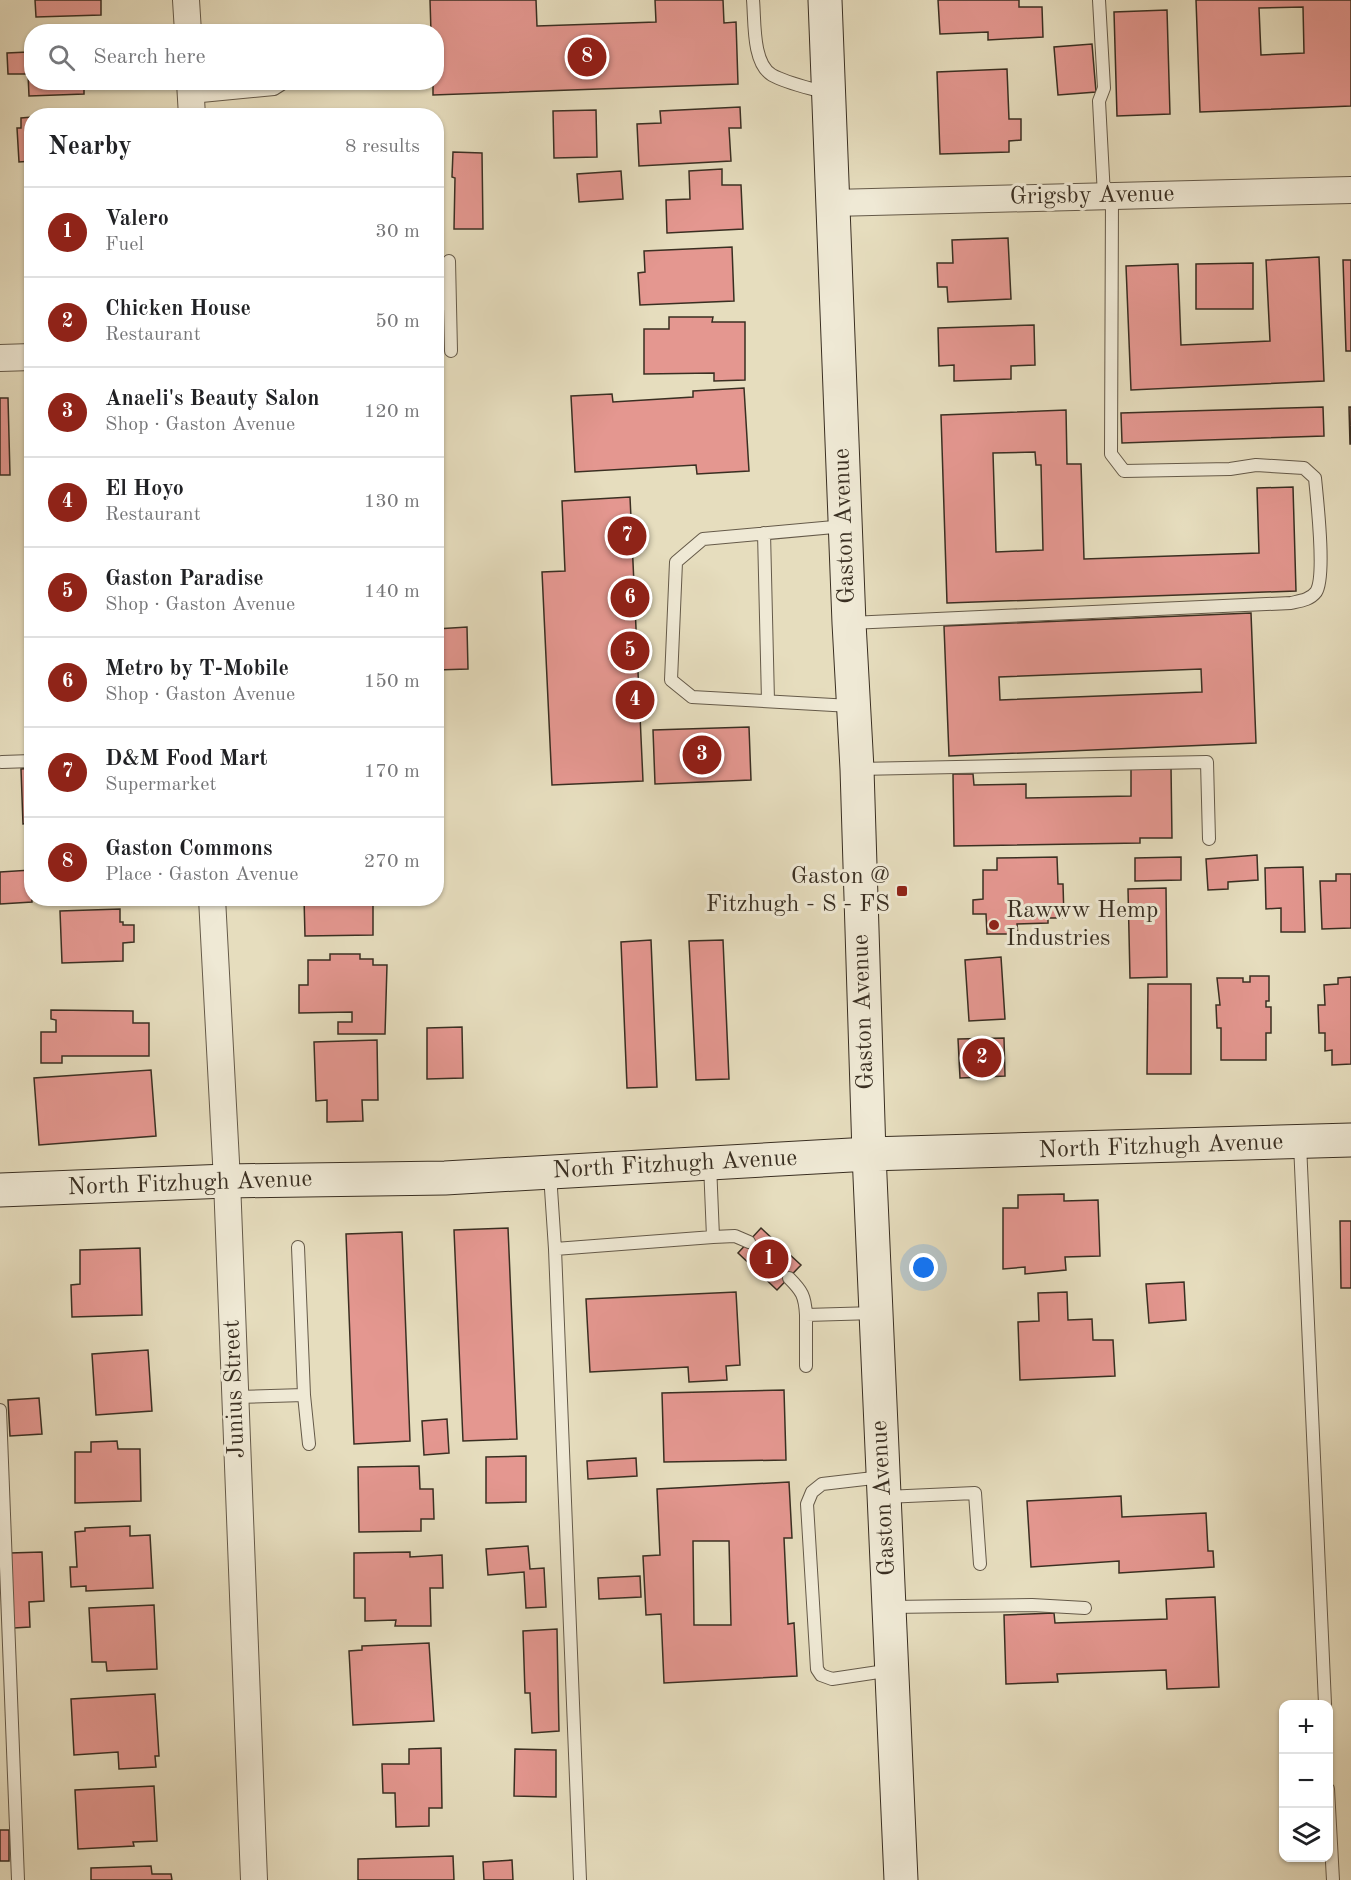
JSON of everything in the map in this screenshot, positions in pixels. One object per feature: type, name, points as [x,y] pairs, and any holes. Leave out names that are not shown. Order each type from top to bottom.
[{"type":"main road","name":"Gaston Avenue","points":[[825,0],[852,706],[857,769],[869,1154],[901,1880]]},
{"type":"main road","name":"North Fitzhugh Avenue","points":[[0,1190],[227,1181],[445,1178],[869,1154],[1351,1140]]},
{"type":"street","points":[[186,0],[188,24]]},
{"type":"street","name":"Grigsby Avenue","points":[[833,203],[1351,190]]},
{"type":"street","points":[[0,358],[24,357]]},
{"type":"street","name":"Junius Street","points":[[212,906],[227,1181],[254,1880]]},
{"type":"lane","points":[[753,0],[758,57],[764,67],[772,75],[829,94]]},
{"type":"lane","points":[[849,623],[1291,603],[1310,598],[1318,589],[1321,556],[1316,478],[1304,468],[1256,465],[1230,469],[1124,471],[1111,454],[1108,196],[1099,101],[1104,88],[1099,0]]},
{"type":"lane","points":[[191,98],[265,90]]},
{"type":"lane","points":[[449,261],[451,351]]},
{"type":"lane","points":[[444,304],[450,304]]},
{"type":"lane","points":[[845,526],[703,538],[676,562],[670,680],[692,697],[852,706]]},
{"type":"lane","points":[[764,533],[768,701]]},
{"type":"lane","points":[[2,762],[24,761]]},
{"type":"lane","points":[[857,769],[1207,762],[1209,839]]},
{"type":"lane","points":[[1300,1143],[1325,1700]]},
{"type":"lane","points":[[710,1163],[713,1237]]},
{"type":"lane","points":[[550,1172],[555,1249],[579,1880]]},
{"type":"lane","points":[[555,1249],[735,1236],[749,1242]]},
{"type":"lane","points":[[298,1247],[304,1395],[309,1444]]},
{"type":"lane","points":[[789,1278],[800,1288],[806,1300],[806,1366]]},
{"type":"lane","points":[[806,1315],[876,1313]]},
{"type":"lane","points":[[235,1397],[304,1395]]},
{"type":"lane","points":[[0,1410],[18,1880]]},
{"type":"lane","points":[[892,1670],[832,1679],[822,1675],[817,1669],[807,1504],[812,1492],[822,1484],[975,1493],[980,1564]]},
{"type":"lane","points":[[890,1606],[1032,1605],[1085,1608]]},
{"type":"lane","points":[[1330,1808],[1333,1880]]},
{"type":"building","points":[[35,0],[101,0],[101,15],[36,17]]},
{"type":"building","points":[[430,0],[536,0],[537,26],[656,22],[655,0],[723,0],[724,23],[736,22],[738,84],[433,95],[433,90],[444,90],[444,24],[431,24]]},
{"type":"building","points":[[938,0],[1019,0],[1019,7],[1042,7],[1043,37],[988,40],[988,32],[940,34]]},
{"type":"building","points":[[1196,0],[1351,0],[1351,106],[1200,112]],"holes":[[[1303,7],[1304,53],[1261,55],[1259,8]]]},
{"type":"building","points":[[1167,10],[1170,114],[1117,116],[1114,12]]},
{"type":"building","points":[[1092,44],[1096,92],[1058,95],[1054,47]]},
{"type":"building","points":[[24,52],[24,74],[8,74],[7,53]]},
{"type":"building","points":[[1007,69],[1009,119],[1021,119],[1021,140],[1009,141],[1009,152],[940,154],[937,72]]},
{"type":"building","points":[[29,90],[84,90],[84,94],[29,96]]},
{"type":"building","points":[[740,107],[741,128],[729,128],[731,161],[639,166],[637,124],[661,123],[660,111]]},
{"type":"building","points":[[596,110],[597,157],[554,158],[553,111]]},
{"type":"building","points":[[21,118],[24,118],[24,162],[19,162],[17,128],[21,128]]},
{"type":"building","points":[[453,152],[482,153],[483,229],[454,229]]},
{"type":"building","points":[[722,169],[722,185],[741,185],[743,229],[667,233],[666,200],[690,199],[689,171]]},
{"type":"building","points":[[621,171],[623,199],[579,202],[577,174]]},
{"type":"building","points":[[1008,238],[1011,299],[948,302],[947,287],[938,287],[937,263],[953,263],[952,240]]},
{"type":"building","points":[[732,247],[734,301],[640,305],[638,273],[645,272],[644,251]]},
{"type":"building","points":[[1319,257],[1324,381],[1131,390],[1126,266],[1178,264],[1181,345],[1270,341],[1266,260]]},
{"type":"building","points":[[1343,260],[1351,260],[1351,351],[1346,351]]},
{"type":"building","points":[[1253,263],[1253,309],[1196,309],[1196,264]]},
{"type":"building","points":[[669,317],[713,317],[712,322],[745,322],[745,380],[714,381],[714,373],[644,374],[644,329],[669,329]]},
{"type":"building","points":[[1034,325],[1035,365],[1011,366],[1011,379],[954,381],[954,365],[939,366],[938,328]]},
{"type":"building","points":[[744,388],[749,471],[697,474],[696,465],[575,472],[571,396],[612,394],[613,402],[693,397],[693,391]]},
{"type":"building","points":[[0,398],[8,398],[10,475],[0,475]]},
{"type":"building","points":[[1323,407],[1324,436],[1122,443],[1121,413]]},
{"type":"building","points":[[1349,407],[1351,407],[1351,444],[1350,444]]},
{"type":"building","points":[[1066,410],[1067,464],[1081,464],[1084,559],[1259,553],[1257,488],[1293,487],[1296,591],[947,603],[941,415]],"holes":[[[1035,452],[1036,465],[1041,465],[1043,550],[996,552],[993,453]]]},
{"type":"building","points":[[630,497],[643,781],[552,785],[542,572],[565,571],[562,501]]},
{"type":"building","points":[[1251,613],[1256,743],[949,756],[944,626]],"holes":[[[1201,669],[1202,692],[1000,700],[999,677]]]},
{"type":"building","points":[[467,627],[468,669],[444,670],[444,628]]},
{"type":"building","points":[[749,727],[751,780],[655,784],[653,730]]},
{"type":"building","points":[[1171,767],[1172,838],[1140,838],[1140,843],[954,846],[953,774],[973,774],[974,785],[1026,784],[1026,798],[1131,796],[1131,768]]},
{"type":"building","points":[[21,769],[24,769],[23,824]]},
{"type":"building","points":[[1257,855],[1258,880],[1228,882],[1228,889],[1208,890],[1206,859]]},
{"type":"building","points":[[1057,857],[1058,884],[1063,884],[1064,918],[1048,918],[1048,923],[1017,924],[1018,934],[987,934],[986,914],[973,914],[973,900],[983,899],[983,870],[997,870],[997,858]]},
{"type":"building","points":[[1181,857],[1181,880],[1135,881],[1135,858]]},
{"type":"building","points":[[1303,867],[1305,932],[1281,932],[1281,908],[1266,909],[1265,868]]},
{"type":"building","points":[[24,870],[24,902],[0,904],[0,872]]},
{"type":"building","points":[[1336,874],[1351,874],[1351,928],[1322,929],[1320,881],[1336,881]]},
{"type":"building","points":[[1166,888],[1167,977],[1130,978],[1128,889]]},
{"type":"building","points":[[304,906],[373,906],[373,935],[305,936]]},
{"type":"building","points":[[120,909],[120,922],[123,922],[123,925],[134,925],[134,942],[123,943],[123,961],[62,963],[60,911]]},
{"type":"building","points":[[651,940],[657,1087],[627,1088],[621,942]]},
{"type":"building","points":[[723,940],[729,1079],[696,1080],[689,941]]},
{"type":"building","points":[[330,954],[360,954],[360,959],[373,959],[373,965],[387,965],[385,1034],[338,1034],[338,1022],[352,1022],[352,1012],[299,1013],[299,985],[308,985],[308,960],[330,960]]},
{"type":"building","points":[[1001,957],[1005,1019],[969,1021],[965,960]]},
{"type":"building","points":[[1250,976],[1269,976],[1269,1001],[1266,1001],[1266,1007],[1271,1007],[1271,1033],[1266,1033],[1266,1060],[1221,1060],[1221,1028],[1217,1028],[1216,1005],[1220,1005],[1217,978],[1243,978],[1243,982],[1250,982]]},
{"type":"building","points":[[1351,977],[1351,1064],[1332,1065],[1332,1050],[1325,1051],[1325,1033],[1319,1033],[1318,1005],[1325,1005],[1324,985],[1338,984],[1338,978]]},
{"type":"building","points":[[1148,984],[1191,984],[1191,1074],[1147,1074]]},
{"type":"building","points":[[51,1010],[133,1011],[133,1023],[149,1023],[149,1056],[62,1056],[62,1063],[41,1063],[41,1032],[56,1032],[56,1020],[51,1019]]},
{"type":"building","points":[[462,1027],[463,1078],[427,1079],[427,1028]]},
{"type":"building","points":[[1004,1038],[1005,1076],[960,1078],[958,1039]]},
{"type":"building","points":[[377,1040],[378,1100],[362,1100],[363,1121],[327,1122],[327,1100],[316,1101],[314,1042]]},
{"type":"building","points":[[151,1070],[156,1136],[39,1145],[34,1078]]},
{"type":"building","points":[[1064,1194],[1064,1201],[1098,1200],[1100,1256],[1065,1257],[1066,1270],[1025,1274],[1025,1267],[1003,1269],[1003,1208],[1018,1208],[1018,1195]]},
{"type":"building","points":[[1340,1221],[1351,1221],[1351,1288],[1341,1288]]},
{"type":"building","points":[[508,1228],[517,1439],[463,1441],[454,1230]]},
{"type":"building","points":[[761,1228],[801,1265],[777,1290],[738,1253]]},
{"type":"building","points":[[402,1232],[410,1441],[354,1444],[346,1234]]},
{"type":"building","points":[[140,1248],[142,1315],[72,1317],[71,1285],[80,1284],[80,1250]]},
{"type":"building","points":[[1184,1282],[1186,1320],[1149,1323],[1146,1284]]},
{"type":"building","points":[[736,1292],[740,1365],[726,1366],[727,1380],[689,1382],[688,1367],[590,1372],[586,1299]]},
{"type":"building","points":[[1067,1292],[1068,1320],[1092,1319],[1093,1340],[1113,1340],[1115,1376],[1020,1380],[1018,1322],[1039,1321],[1038,1293]]},
{"type":"building","points":[[148,1350],[152,1411],[96,1415],[92,1354]]},
{"type":"building","points":[[784,1390],[786,1460],[664,1462],[662,1393]]},
{"type":"building","points":[[39,1398],[42,1434],[10,1436],[8,1400]]},
{"type":"building","points":[[447,1419],[449,1453],[424,1455],[422,1421]]},
{"type":"building","points":[[117,1441],[118,1449],[140,1449],[141,1501],[75,1503],[75,1452],[91,1452],[91,1442]]},
{"type":"building","points":[[526,1456],[526,1502],[486,1503],[486,1457]]},
{"type":"building","points":[[636,1458],[637,1476],[588,1479],[587,1461]]},
{"type":"building","points":[[419,1466],[420,1489],[433,1489],[434,1519],[421,1519],[421,1531],[359,1532],[358,1467]]},
{"type":"building","points":[[789,1482],[792,1538],[784,1538],[788,1624],[794,1623],[797,1676],[664,1683],[661,1614],[646,1615],[643,1556],[660,1555],[657,1489]],"holes":[[[693,1541],[729,1541],[731,1625],[694,1625]]]},
{"type":"building","points":[[1121,1496],[1122,1517],[1206,1513],[1208,1551],[1213,1551],[1214,1567],[1119,1573],[1119,1561],[1031,1567],[1027,1501]]},
{"type":"building","points":[[130,1526],[130,1536],[150,1535],[153,1588],[86,1591],[86,1586],[71,1587],[70,1567],[77,1567],[75,1532],[85,1531],[85,1528]]},
{"type":"building","points":[[528,1546],[530,1569],[544,1568],[546,1607],[526,1608],[524,1572],[488,1575],[486,1549]]},
{"type":"building","points":[[42,1552],[44,1601],[29,1602],[30,1627],[14,1628],[10,1553]]},
{"type":"building","points":[[410,1552],[410,1557],[442,1555],[443,1588],[430,1588],[431,1626],[395,1626],[396,1620],[365,1621],[365,1598],[354,1598],[354,1553]]},
{"type":"building","points":[[640,1576],[641,1597],[599,1599],[598,1578]]},
{"type":"building","points":[[1215,1597],[1219,1687],[1167,1689],[1166,1670],[1057,1674],[1058,1682],[1006,1684],[1004,1615],[1054,1613],[1055,1623],[1167,1619],[1166,1599]]},
{"type":"building","points":[[154,1605],[157,1669],[107,1671],[106,1662],[92,1662],[89,1608]]},
{"type":"building","points":[[557,1629],[559,1731],[532,1733],[530,1693],[525,1693],[523,1631]]},
{"type":"building","points":[[429,1643],[434,1721],[353,1725],[349,1651],[362,1650],[362,1646]]},
{"type":"building","points":[[155,1694],[159,1756],[155,1756],[156,1767],[119,1769],[118,1752],[74,1755],[71,1699]]},
{"type":"building","points":[[441,1748],[442,1808],[429,1808],[429,1826],[396,1827],[395,1793],[383,1793],[382,1764],[409,1764],[409,1749]]},
{"type":"building","points":[[515,1749],[556,1750],[556,1797],[514,1796]]},
{"type":"building","points":[[154,1786],[157,1841],[133,1842],[134,1846],[78,1849],[75,1790]]},
{"type":"building","points":[[0,1830],[9,1830],[9,1861],[0,1861]]},
{"type":"building","points":[[453,1856],[454,1880],[358,1880],[358,1859]]},
{"type":"building","points":[[512,1860],[513,1880],[484,1880],[483,1862]]},
{"type":"building","points":[[151,1866],[152,1874],[171,1874],[172,1880],[91,1880],[91,1868]]},
{"type":"place","name":"Gaston Commons","points":[[587,57]]},
{"type":"place","name":"D&M Food Mart","points":[[627,536]]},
{"type":"place","name":"Metro by T-Mobile","points":[[630,598]]},
{"type":"place","name":"Gaston Paradise","points":[[630,651]]},
{"type":"place","name":"El Hoyo","points":[[635,700]]},
{"type":"place","name":"Anaeli's Beauty Salon","points":[[702,755]]},
{"type":"place","name":"Gaston @ Fitzhugh - S - FS","points":[[902,891]]},
{"type":"place","name":"Rawww Hemp Industries","points":[[994,925]]},
{"type":"place","name":"Chicken House","points":[[982,1058]]},
{"type":"place","name":"Valero","points":[[769,1259]]}]
